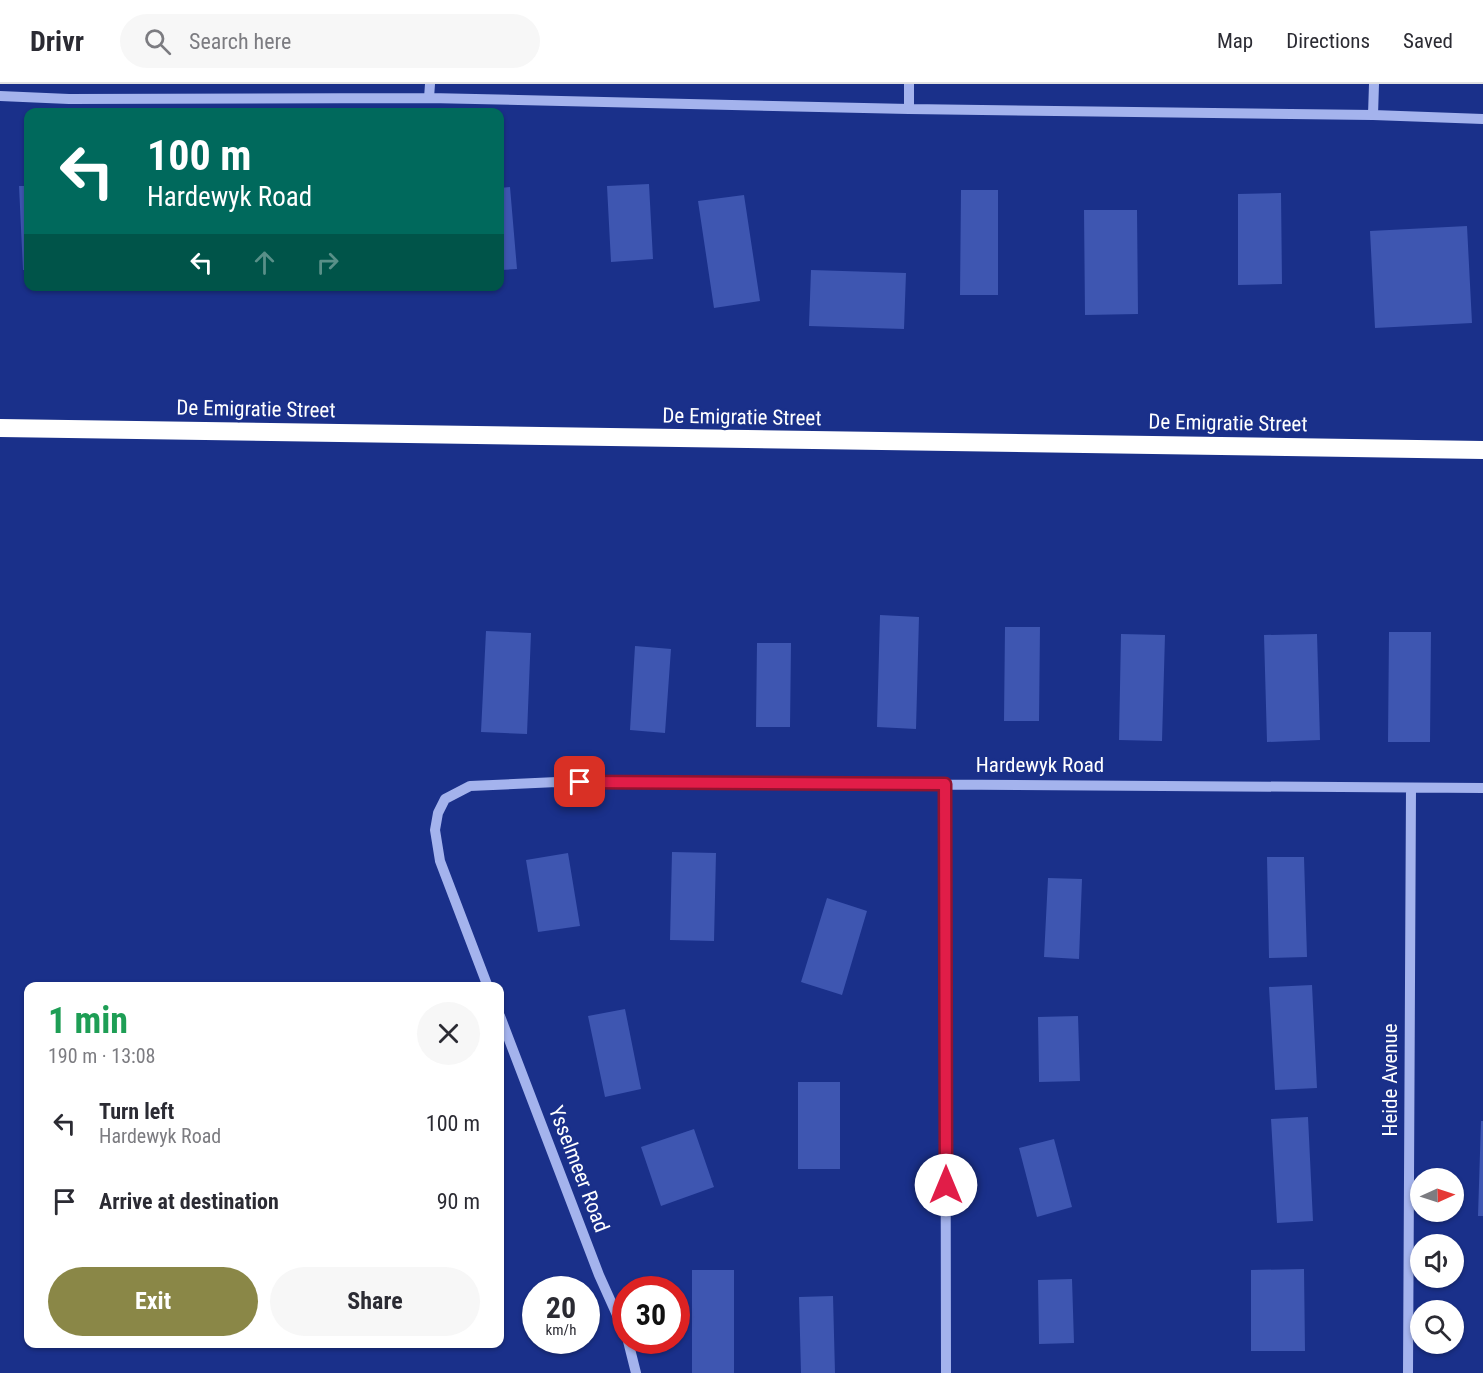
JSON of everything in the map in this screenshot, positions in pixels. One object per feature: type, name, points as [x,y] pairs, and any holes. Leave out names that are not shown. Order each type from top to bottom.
[{"type":"highway","name":"De Emigratie Street","points":[[0,428],[1483,450]]},
{"type":"street","points":[[429,98],[430,84]]},
{"type":"street","points":[[909,84],[909,109]]},
{"type":"street","points":[[1373,115],[1374,84]]},
{"type":"street","points":[[0,96],[69,99],[429,98],[909,109],[1373,115],[1483,119]]},
{"type":"street","name":"Hardewyk Road","points":[[487,982],[436,846],[438,813],[445,799],[470,786],[557,782],[1483,788]]},
{"type":"street","points":[[945,784],[946,1373]]},
{"type":"street","name":"Heide Avenue","points":[[1408,1373],[1411,788]]},
{"type":"street","name":"Ysselmeer Road","points":[[504,1026],[612,1304]]},
{"type":"street","points":[[631,1354],[636,1373]]},
{"type":"building","points":[[649,184],[653,259],[611,262],[607,186]]},
{"type":"building","points":[[19,186],[24,186],[23,270]]},
{"type":"building","points":[[510,187],[517,269],[504,270],[504,188]]},
{"type":"building","points":[[961,190],[998,190],[998,295],[960,295]]},
{"type":"building","points":[[1281,193],[1282,284],[1238,285],[1238,194]]},
{"type":"building","points":[[744,195],[760,301],[714,308],[698,201]]},
{"type":"building","points":[[1084,210],[1137,210],[1138,314],[1085,315]]},
{"type":"building","points":[[1467,226],[1472,323],[1375,328],[1370,231]]},
{"type":"building","points":[[811,270],[906,273],[904,329],[809,326]]},
{"type":"building","points":[[880,615],[919,617],[916,729],[877,727]]},
{"type":"building","points":[[1005,627],[1040,627],[1039,721],[1004,721]]},
{"type":"building","points":[[486,631],[531,633],[527,734],[481,732]]},
{"type":"building","points":[[1389,632],[1431,632],[1430,742],[1388,742]]},
{"type":"building","points":[[1121,634],[1165,635],[1162,741],[1119,740]]},
{"type":"building","points":[[1317,634],[1320,740],[1267,742],[1264,635]]},
{"type":"building","points":[[757,643],[791,643],[790,727],[756,727]]},
{"type":"building","points":[[635,646],[671,649],[665,733],[630,730]]},
{"type":"building","points":[[672,852],[716,853],[714,941],[670,940]]},
{"type":"building","points":[[568,853],[580,926],[538,932],[526,860]]},
{"type":"building","points":[[1267,857],[1304,857],[1307,957],[1269,958]]},
{"type":"building","points":[[1048,878],[1082,879],[1079,959],[1044,957]]},
{"type":"building","points":[[827,898],[867,911],[842,995],[801,982]]},
{"type":"building","points":[[1312,985],[1317,1088],[1275,1090],[1269,987]]},
{"type":"building","points":[[625,1009],[641,1089],[605,1097],[588,1016]]},
{"type":"building","points":[[1078,1016],[1080,1081],[1039,1082],[1038,1017]]},
{"type":"building","points":[[798,1082],[840,1082],[840,1169],[798,1169]]},
{"type":"building","points":[[1308,1117],[1313,1221],[1277,1223],[1271,1119]]},
{"type":"building","points":[[1481,1121],[1483,1121],[1483,1216],[1478,1216]]},
{"type":"building","points":[[694,1129],[714,1187],[661,1206],[641,1147]]},
{"type":"building","points":[[1054,1139],[1072,1207],[1037,1217],[1019,1148]]},
{"type":"building","points":[[1304,1269],[1305,1351],[1251,1351],[1251,1270]]},
{"type":"building","points":[[692,1270],[734,1270],[734,1373],[692,1373]]},
{"type":"building","points":[[1072,1279],[1074,1343],[1039,1344],[1038,1280]]},
{"type":"building","points":[[833,1296],[835,1373],[801,1373],[799,1297]]},
{"type":"route","points":[[580,782],[945,784],[946,1185]]}]
